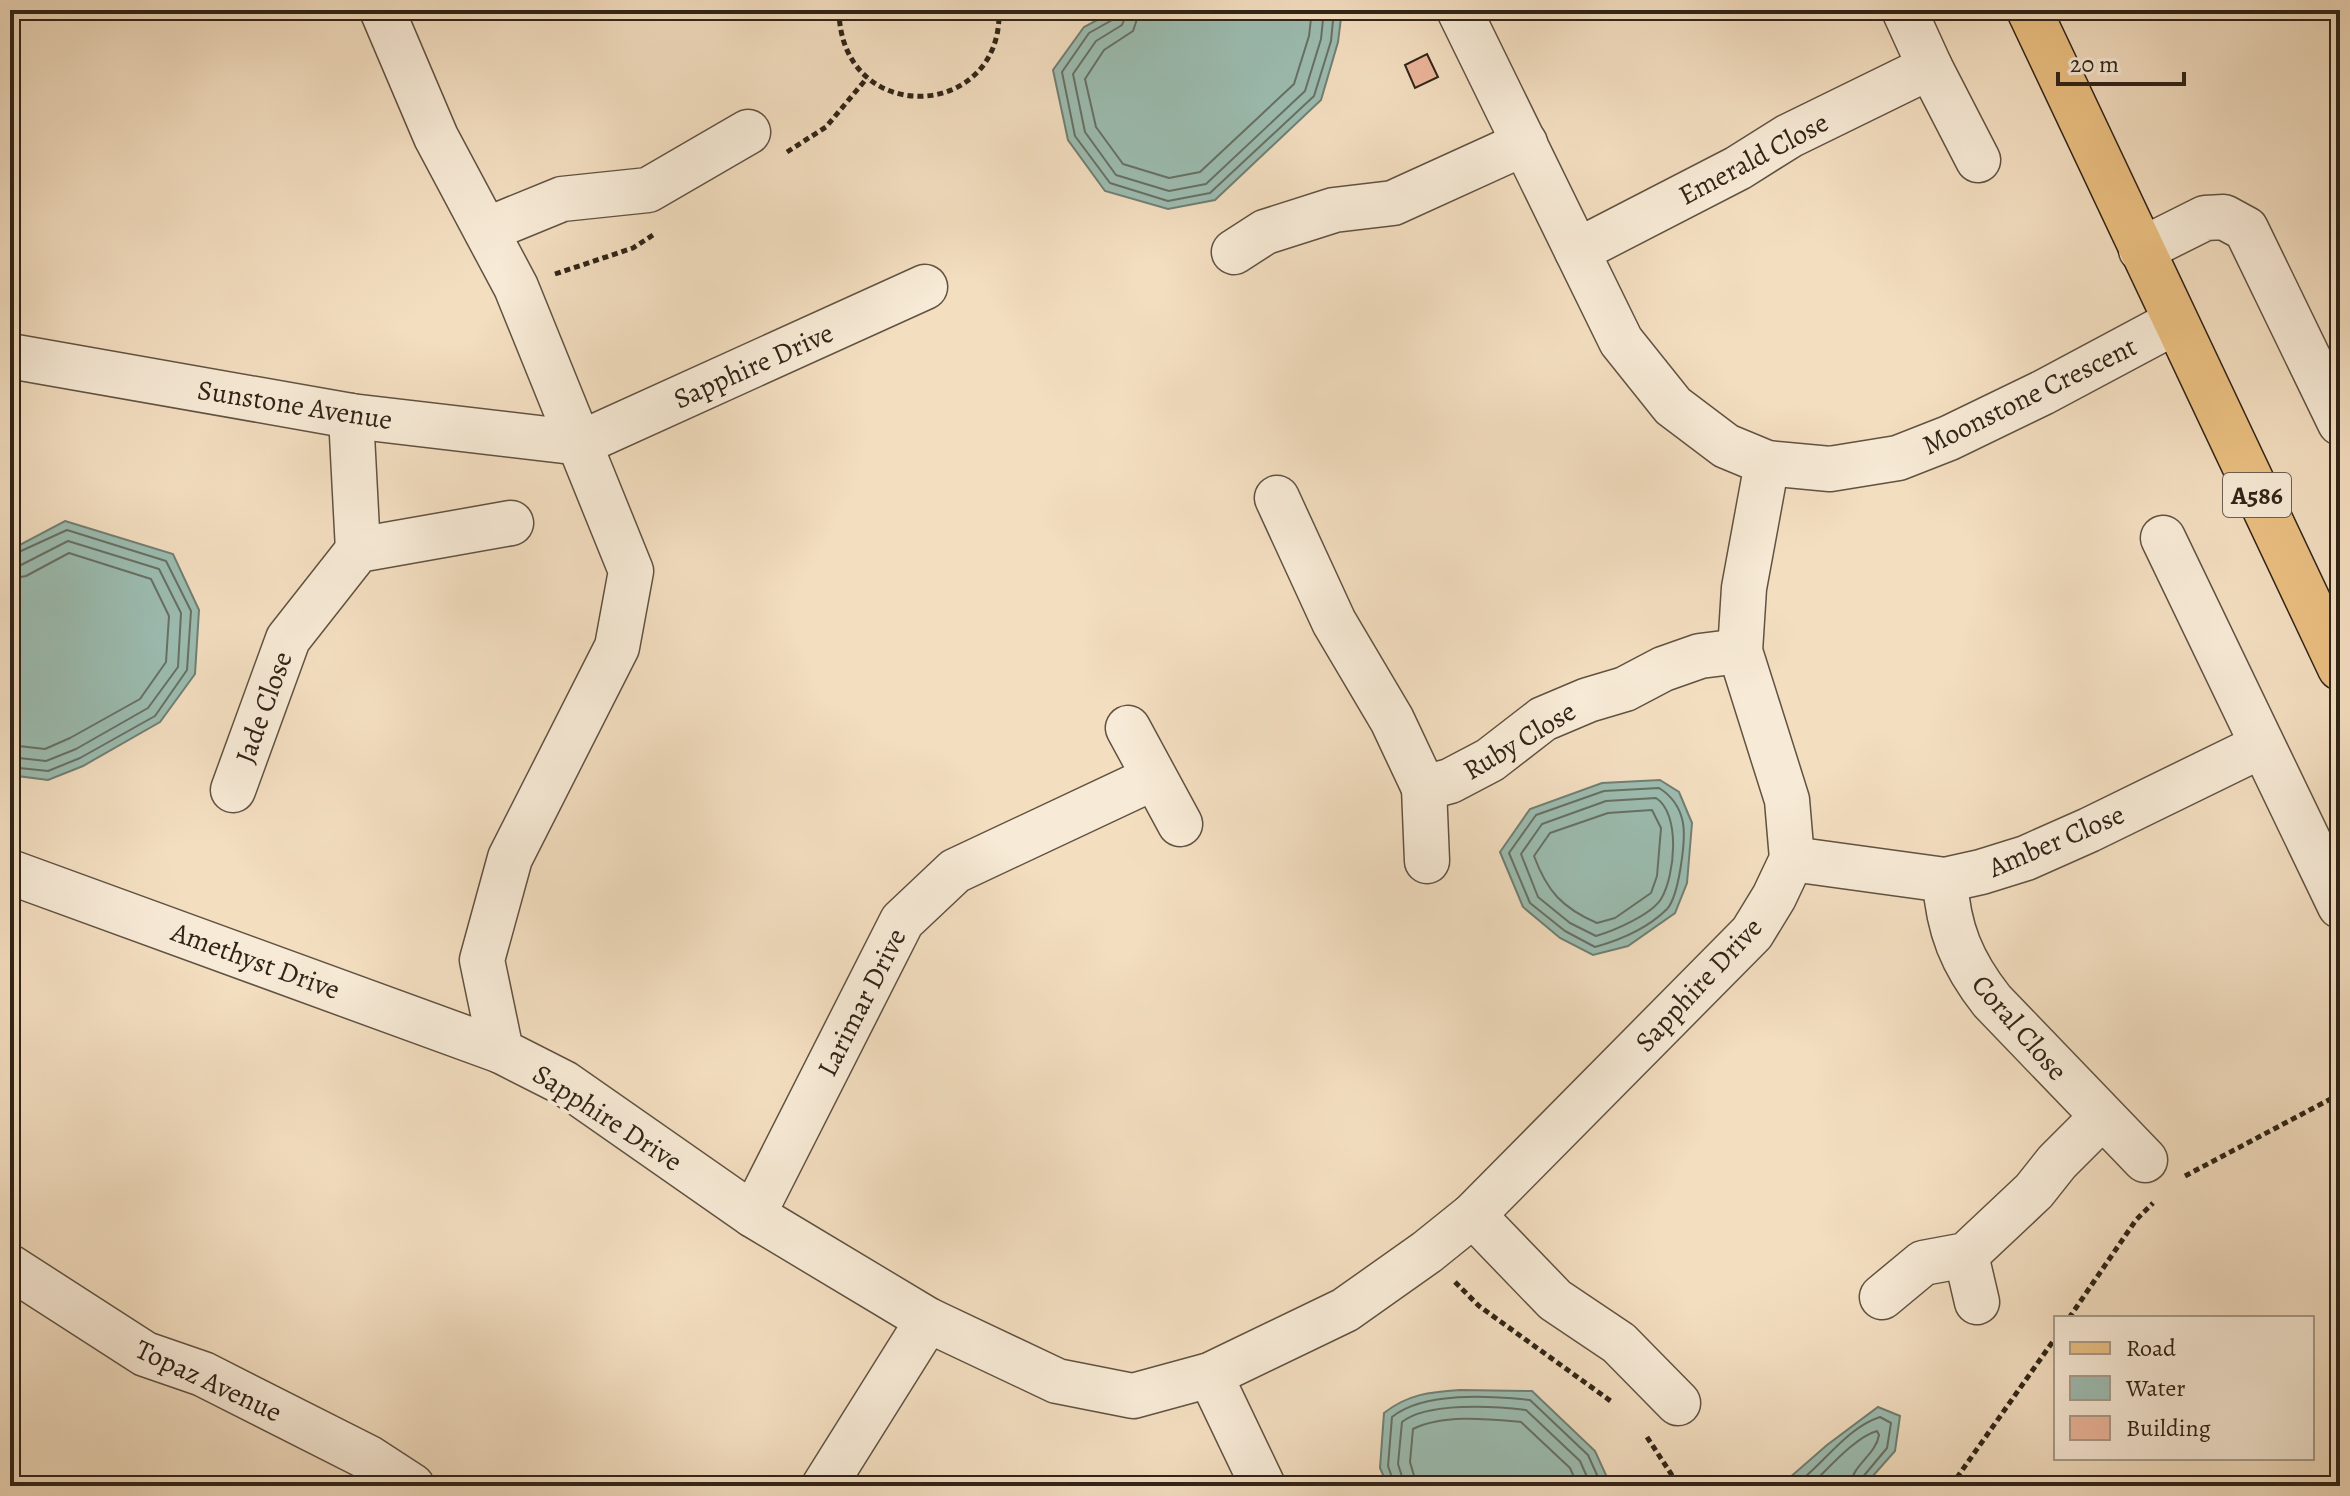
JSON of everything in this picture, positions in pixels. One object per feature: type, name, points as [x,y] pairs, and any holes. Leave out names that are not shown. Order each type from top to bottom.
[{"type":"main road","name":"A586","points":[[2029,10],[2340,668]]},
{"type":"street","name":"Sapphire Drive","points":[[382,10],[436,137],[516,287],[631,571],[617,647],[510,858],[482,960],[501,1051],[564,1083],[753,1215],[928,1320],[1057,1381],[1133,1396],[1210,1375],[1345,1310],[1473,1215],[1752,933],[1792,859]]},
{"type":"street","name":"Moonstone Crescent","points":[[1459,10],[1621,341],[1673,406],[1726,446],[1767,463],[1830,469],[1898,458],[1949,438],[2042,393],[2175,322]]},
{"type":"street","points":[[1904,10],[1978,160]]},
{"type":"street","name":"Emerald Close","points":[[1577,251],[1738,168],[1789,136],[1930,67]]},
{"type":"street","points":[[486,230],[562,199],[648,190],[748,132]]},
{"type":"street","points":[[1234,252],[1265,232],[1334,210],[1393,203],[1525,143]]},
{"type":"street","points":[[2141,250],[2205,218],[2224,217],[2246,229],[2340,423]]},
{"type":"street","name":"Sapphire Drive","points":[[581,443],[925,287]]},
{"type":"street","name":"Sunstone Avenue","points":[[10,356],[351,416],[581,443]]},
{"type":"street","points":[[351,416],[358,550],[511,523]]},
{"type":"street","points":[[1767,463],[1744,588],[1740,651],[1787,800],[1792,859]]},
{"type":"street","points":[[1277,498],[1334,622],[1392,720],[1424,788],[1427,861]]},
{"type":"street","points":[[2163,538],[2340,906]]},
{"type":"street","name":"Jade Close","points":[[233,790],[288,639],[358,550]]},
{"type":"street","name":"Ruby Close","points":[[1424,788],[1450,781],[1490,760],[1543,719],[1625,689],[1663,669],[1700,656],[1740,651]]},
{"type":"street","points":[[1128,728],[1180,824]]},
{"type":"street","name":"Amber Close","points":[[1792,859],[1945,880],[2026,858],[2261,746]]},
{"type":"street","name":"Larimar Drive","points":[[753,1215],[902,921],[955,871],[1153,778]]},
{"type":"street","name":"Amethyst Drive","points":[[10,872],[501,1051]]},
{"type":"street","name":"Coral Close","points":[[1945,880],[1953,932],[1971,975],[2102,1117],[2163,1177]]},
{"type":"street","points":[[1882,1297],[1923,1263],[1966,1255],[2034,1191],[2057,1162],[2102,1117]]},
{"type":"street","points":[[1473,1215],[1555,1300],[1619,1343],[1678,1403]]},
{"type":"street","points":[[1966,1255],[1977,1302]]},
{"type":"street","name":"Topaz Avenue","points":[[10,1267],[145,1354],[203,1374],[369,1458],[412,1486]]},
{"type":"street","points":[[824,1486],[928,1320]]},
{"type":"street","points":[[1210,1375],[1263,1486]]},
{"type":"path","points":[[839,10],[840,31],[849,57],[867,78],[888,91],[912,97],[937,95],[960,86],[979,71],[993,50],[999,10]]},
{"type":"path","points":[[2070,1316],[2163,1177],[2340,1094]]},
{"type":"path","points":[[1427,1252],[1479,1306],[1618,1407]]},
{"type":"path","points":[[1951,1486],[2054,1340]]},
{"type":"path","points":[[1638,1427],[1655,1446],[1679,1486]]},
{"type":"water","points":[[1116,10],[1342,10],[1338,42],[1321,100],[1215,200],[1168,209],[1105,191],[1068,140],[1053,70],[1084,27]]},
{"type":"water","points":[[65,521],[173,554],[199,610],[195,674],[160,722],[83,766],[48,780],[10,775],[10,550]]},
{"type":"water","points":[[1660,780],[1679,792],[1692,823],[1687,883],[1675,913],[1628,946],[1593,955],[1560,938],[1523,907],[1500,852],[1530,809],[1602,783]]},
{"type":"water","points":[[1460,1390],[1532,1391],[1595,1451],[1611,1486],[1388,1486],[1380,1468],[1384,1413],[1420,1395]]},
{"type":"water","points":[[1878,1407],[1900,1416],[1895,1451],[1864,1486],[1780,1486],[1827,1445]]},
{"type":"building","points":[[1427,54],[1438,77],[1415,88],[1405,65]]}]
